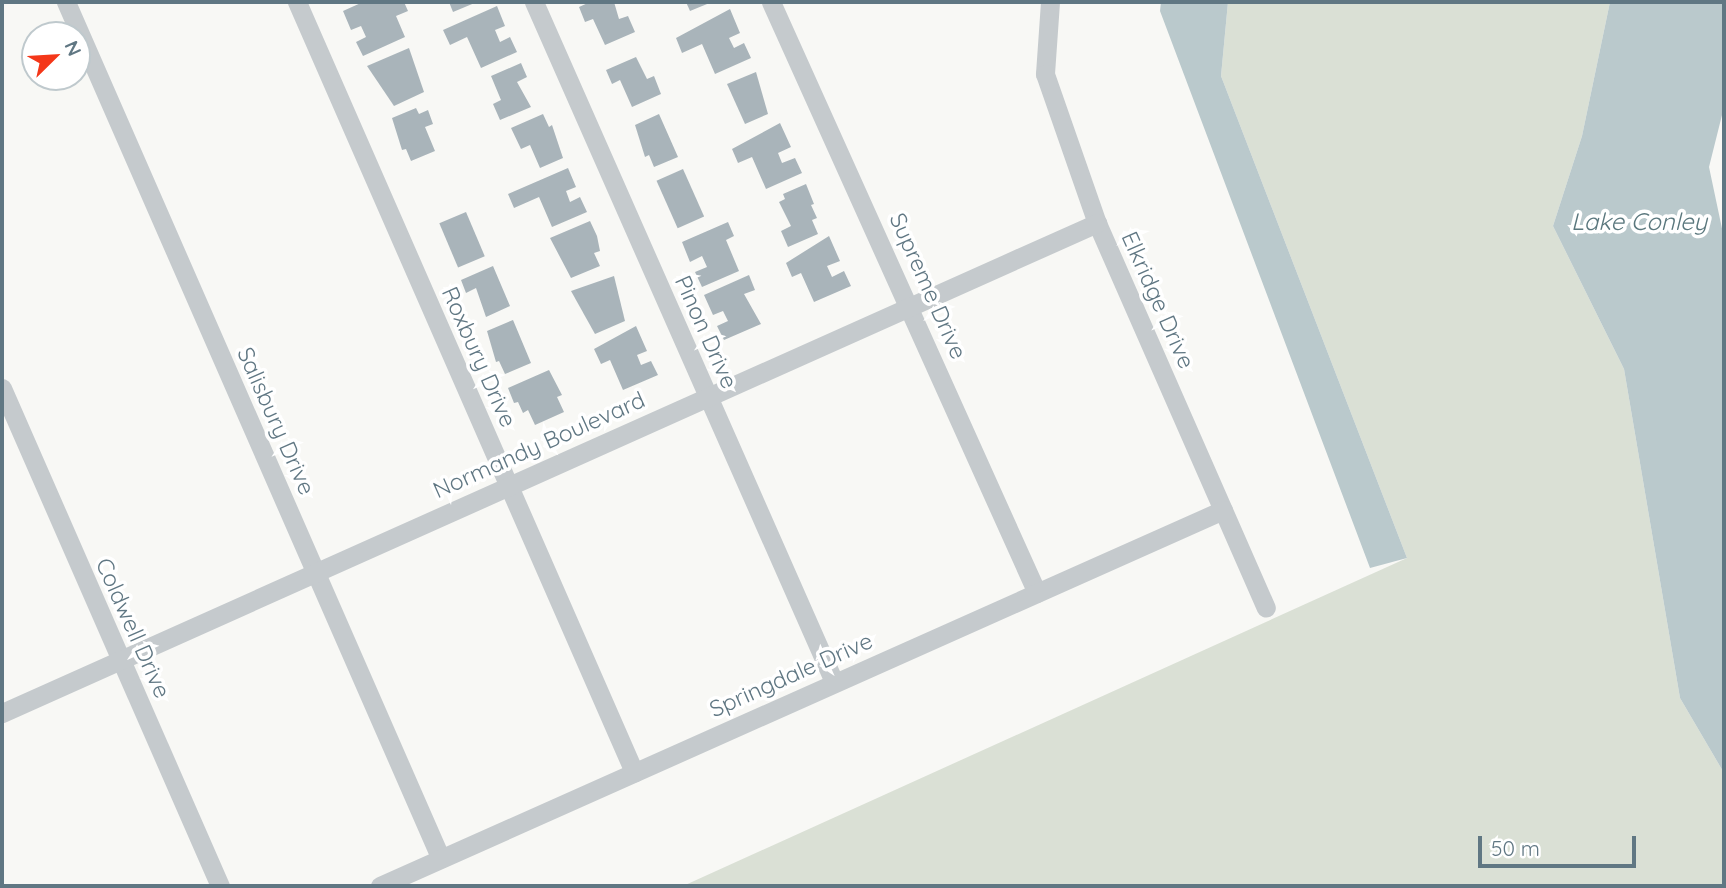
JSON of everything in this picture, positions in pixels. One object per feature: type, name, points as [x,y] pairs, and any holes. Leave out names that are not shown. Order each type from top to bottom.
[{"type":"street","name":"Salisbury Drive","points":[[66,2],[441,859]]},
{"type":"street","name":"Roxbury Drive","points":[[296,2],[634,772]]},
{"type":"street","name":"Pinon Drive","points":[[534,2],[834,682]]},
{"type":"street","name":"Supreme Drive","points":[[771,2],[912,307],[1037,593]]},
{"type":"street","name":"Elkridge Drive","points":[[1051,2],[1045,74],[1097,223],[1266,608]]},
{"type":"street","name":"Normandy Boulevard","points":[[2,713],[1097,223]]},
{"type":"street","name":"Coldwell Drive","points":[[2,388],[220,886]]},
{"type":"street","name":"Springdale Drive","points":[[380,886],[1223,510]]},
{"type":"shaded area","points":[[1228,2],[1610,2],[1582,136],[1553,226],[1624,369],[1680,698],[1724,773],[1724,886],[683,886],[1407,558],[1221,76]]},
{"type":"water","points":[[1161,2],[1228,2],[1221,76],[1407,558],[1370,568],[1160,11]]},
{"type":"water","name":"Lake Conley","points":[[1610,2],[1724,2],[1724,107],[1709,167],[1724,238],[1724,773],[1680,698],[1624,369],[1553,226],[1582,136]]},
{"type":"building","points":[[363,2],[404,2],[408,11],[396,16],[405,37],[363,56],[356,42],[366,37],[361,26],[351,30],[343,11]]},
{"type":"building","points":[[449,2],[477,2],[453,12]]},
{"type":"building","points":[[590,2],[614,2],[619,19],[628,16],[635,32],[605,45],[593,19],[585,22],[579,7]]},
{"type":"building","points":[[686,2],[712,2],[690,11]]},
{"type":"building","points":[[497,6],[505,26],[495,30],[500,42],[510,37],[517,52],[481,68],[467,37],[450,45],[443,30]]},
{"type":"building","points":[[730,9],[740,33],[729,38],[734,48],[744,43],[751,58],[715,74],[702,44],[682,53],[676,38]]},
{"type":"building","points":[[409,48],[424,92],[394,106],[367,66]]},
{"type":"building","points":[[636,57],[647,79],[654,76],[661,94],[632,107],[620,80],[612,84],[606,70]]},
{"type":"building","points":[[521,63],[527,77],[517,82],[531,107],[500,120],[493,104],[501,100],[491,76]]},
{"type":"building","points":[[756,72],[768,114],[745,124],[727,84]]},
{"type":"building","points":[[416,108],[419,114],[428,110],[433,124],[425,127],[435,151],[411,161],[406,149],[402,150],[392,118]]},
{"type":"building","points":[[543,114],[549,127],[552,125],[563,158],[540,168],[530,145],[521,149],[511,128]]},
{"type":"building","points":[[659,114],[678,157],[654,167],[649,155],[645,157],[635,125]]},
{"type":"building","points":[[780,123],[791,147],[778,153],[782,163],[795,158],[802,173],[766,189],[752,157],[738,163],[732,149]]},
{"type":"building","points":[[568,168],[576,187],[566,191],[570,202],[580,197],[587,212],[552,227],[539,197],[514,208],[508,194]]},
{"type":"building","points":[[683,169],[704,217],[678,228],[657,181]]},
{"type":"building","points":[[806,184],[814,204],[811,205],[817,218],[812,220],[818,234],[788,247],[781,231],[791,226],[779,202],[785,199],[783,194]]},
{"type":"building","points":[[466,212],[485,256],[458,268],[439,223]]},
{"type":"building","points":[[590,221],[597,236],[600,251],[594,253],[600,266],[571,278],[550,238]]},
{"type":"building","points":[[728,222],[734,236],[726,240],[739,271],[702,287],[695,272],[707,267],[702,256],[690,262],[682,242]]},
{"type":"building","points":[[829,236],[840,261],[827,266],[832,277],[844,271],[851,286],[814,302],[801,273],[792,277],[786,263]]},
{"type":"building","points":[[493,266],[510,306],[486,317],[476,288],[466,293],[461,280]]},
{"type":"building","points":[[749,275],[755,290],[744,294],[761,324],[724,340],[717,326],[728,321],[723,311],[713,315],[704,295]]},
{"type":"building","points":[[614,276],[625,321],[595,334],[571,291]]},
{"type":"building","points":[[513,320],[531,363],[505,374],[499,361],[496,362],[487,331]]},
{"type":"building","points":[[636,326],[647,351],[637,355],[641,365],[651,361],[658,375],[623,390],[610,360],[601,364],[594,349]]},
{"type":"building","points":[[549,370],[562,395],[557,397],[564,412],[535,425],[528,410],[523,413],[518,402],[514,403],[508,388]]}]
